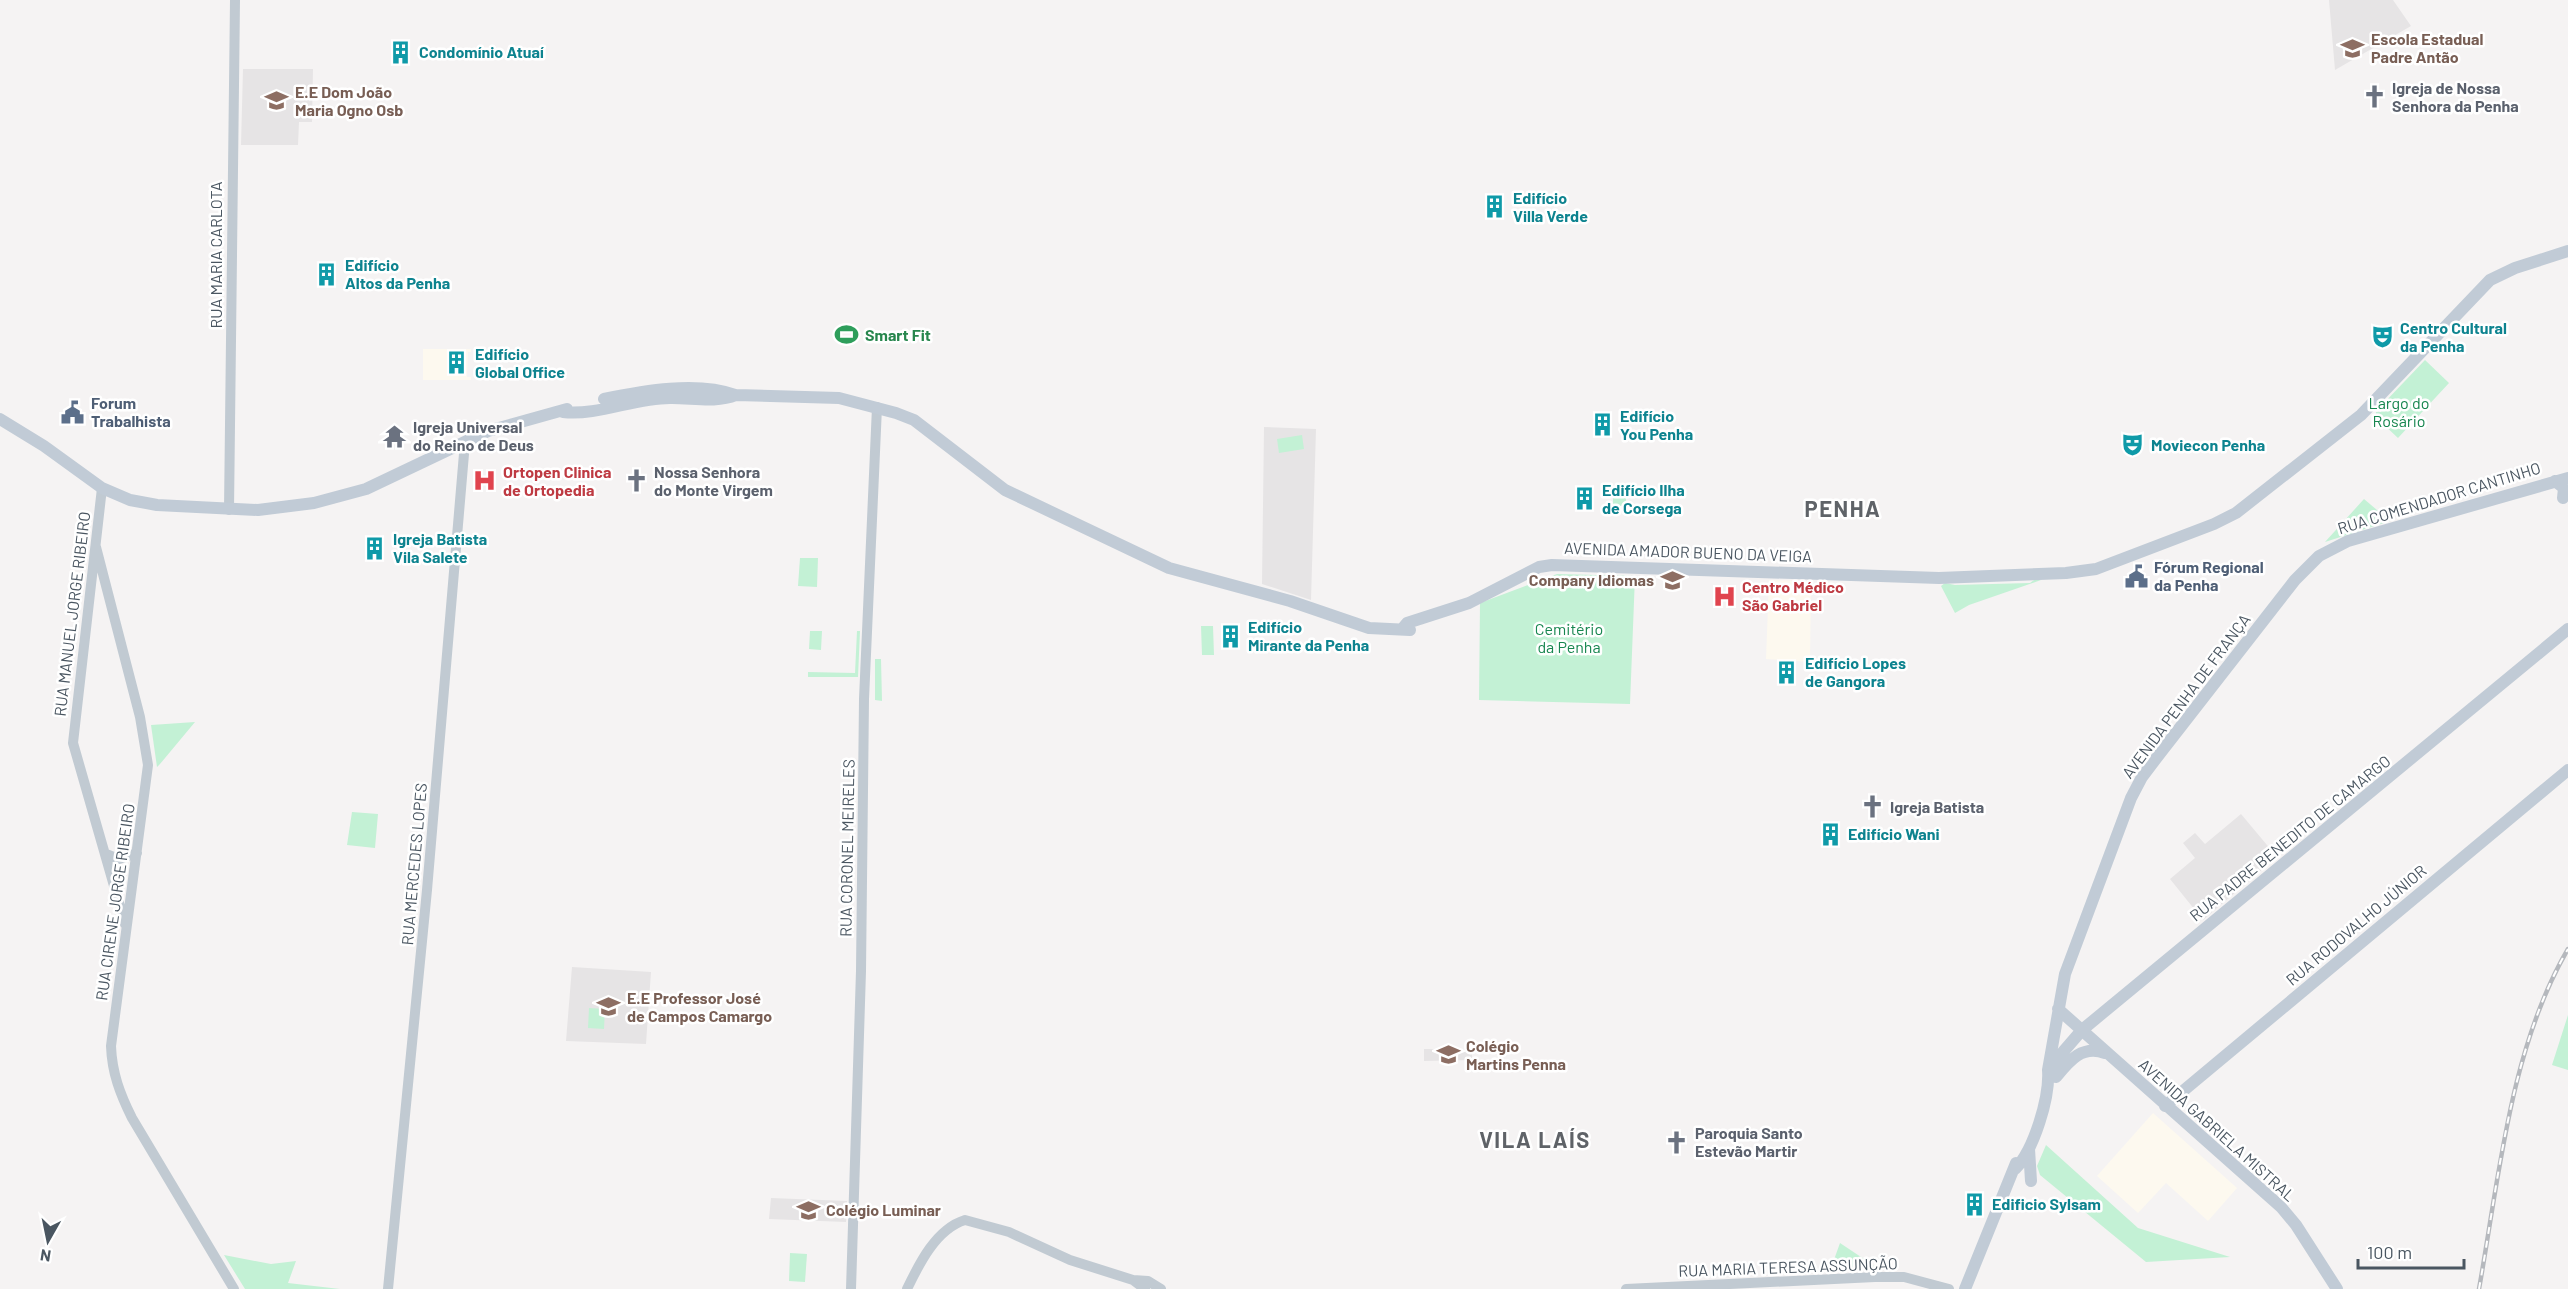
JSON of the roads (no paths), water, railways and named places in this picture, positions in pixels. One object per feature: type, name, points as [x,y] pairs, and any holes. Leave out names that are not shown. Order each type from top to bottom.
[{"type":"main road","name":"AVENIDA AMADOR BUENO DA VEIGA","points":[[0,419],[42,445],[102,488],[145,503],[229,510],[289,508],[366,489],[488,431],[563,412],[589,402],[654,390],[839,398],[877,407],[914,420],[1005,490],[1169,568],[1290,601],[1369,628],[1402,629],[1407,623],[1445,609],[1456,608],[1539,567],[1552,565],[1928,577],[2033,575],[2096,569],[2230,517],[2361,415],[2490,280],[2500,274],[2568,250]]},
{"type":"main road","name":"RUA COMENDADOR CANTINHO","points":[[2295,580],[2319,556],[2337,545],[2568,478]]},
{"type":"main road","points":[[2555,481],[2564,488],[2563,498]]},
{"type":"main road","name":"AVENIDA PENHA DE FRANÇA","points":[[2049,1085],[2048,1070],[2065,974],[2118,826],[2142,777],[2295,580]]},
{"type":"main road","name":"RUA PADRE BENEDITO DE CAMARGO","points":[[2049,1085],[2063,1052],[2082,1030],[2568,629]]},
{"type":"main road","name":"RUA RODOVALHO JÚNIOR","points":[[2165,1106],[2568,770]]},
{"type":"main road","name":"AVENIDA GABRIELA MISTRAL","points":[[2058,1009],[2281,1207],[2337,1289]]},
{"type":"main road","points":[[2015,1169],[2029,1149],[2049,1085],[2065,1065],[2081,1052],[2097,1050],[2108,1054]]},
{"type":"main road","points":[[1965,1289],[2015,1169],[2024,1141],[2030,1130],[2037,1124]]},
{"type":"main road","points":[[2029,1149],[2031,1181]]},
{"type":"street","name":"RUA MARIA CARLOTA","points":[[229,510],[235,0]]},
{"type":"street","name":"RUA CORONEL MEIRELES","points":[[851,1289],[861,971],[864,699],[877,407]]},
{"type":"street","name":"RUA MERCEDES LOPES","points":[[388,1289],[444,696],[465,442]]},
{"type":"street","name":"RUA MANUEL JORGE RIBEIRO","points":[[102,488],[96,547],[86,607],[72,742],[106,854]]},
{"type":"street","name":"RUA CIRENE JORGE RIBEIRO","points":[[96,547],[146,748],[146,789],[111,1046],[115,1080],[132,1118],[234,1289]]},
{"type":"street","points":[[106,854],[119,859],[137,853]]},
{"type":"street","points":[[106,854],[126,927]]},
{"type":"street","points":[[907,1289],[919,1264],[943,1232],[957,1222],[972,1220],[1009,1232],[1070,1260],[1150,1286]]},
{"type":"street","name":"RUA MARIA TERESA ASSUNÇÃO","points":[[1626,1289],[1808,1278],[1904,1277],[1949,1289]]},
{"type":"railway","points":[[2479,1289],[2509,1115],[2520,1071],[2532,1028],[2548,987],[2568,949]]},
{"type":"place","name":"Escola Estadual Padre Antão","points":[[2353,48]]},
{"type":"place","name":"Condomínio Atuaí","points":[[401,52]]},
{"type":"place","name":"Igreja de Nossa Senhora da Penha","points":[[2374,97]]},
{"type":"place","name":"E.E Dom João Maria Ogno Osb","points":[[277,101]]},
{"type":"place","name":"Edifício Villa Verde","points":[[1495,207]]},
{"type":"place","name":"Edifício Altos da Penha","points":[[327,274]]},
{"type":"place","name":"Smart Fit","points":[[847,335]]},
{"type":"place","name":"Centro Cultural da Penha","points":[[2382,337]]},
{"type":"place","name":"Edifício Global Office","points":[[457,363]]},
{"type":"place","name":"Forum Trabalhista","points":[[73,412]]},
{"type":"place","name":"Edifício You Penha","points":[[1602,425]]},
{"type":"place","name":"Igreja Universal do Reino de Deus","points":[[395,436]]},
{"type":"place","name":"Moviecon Penha","points":[[2133,445]]},
{"type":"place","name":"Ortopen Clinica de Ortopedia","points":[[485,481]]},
{"type":"place","name":"Nossa Senhora do Monte Virgem","points":[[636,481]]},
{"type":"place","name":"Edifício Ilha de Corsega","points":[[1584,499]]},
{"type":"place","name":"Igreja Batista Vila Salete","points":[[375,548]]},
{"type":"place","name":"Fórum Regional da Penha","points":[[2136,576]]},
{"type":"place","name":"Company Idiomas","points":[[1672,580]]},
{"type":"place","name":"Centro Médico São Gabriel","points":[[1724,596]]},
{"type":"place","name":"Edifício Mirante da Penha","points":[[1230,636]]},
{"type":"place","name":"Edifício Lopes de Gangora","points":[[1787,672]]},
{"type":"place","name":"Igreja Batista","points":[[1872,807]]},
{"type":"place","name":"Edifício Wani","points":[[1830,834]]},
{"type":"place","name":"E.E Professor José de Campos Camargo","points":[[609,1007]]},
{"type":"place","name":"Colégio Martins Penna","points":[[1448,1055]]},
{"type":"place","name":"Paroquia Santo Estevão Martir","points":[[1677,1142]]},
{"type":"place","name":"Edificio Sylsam","points":[[1974,1204]]},
{"type":"place","name":"Colégio Luminar","points":[[808,1210]]},
{"type":"district","name":"PENHA","points":[[1843,509]]},
{"type":"district","name":"VILA LAÍS","points":[[1535,1140]]},
{"type":"park label","name":"Largo do Rosário","points":[[2399,412]]},
{"type":"park label","name":"Cemitério da Penha","points":[[1569,638]]}]
